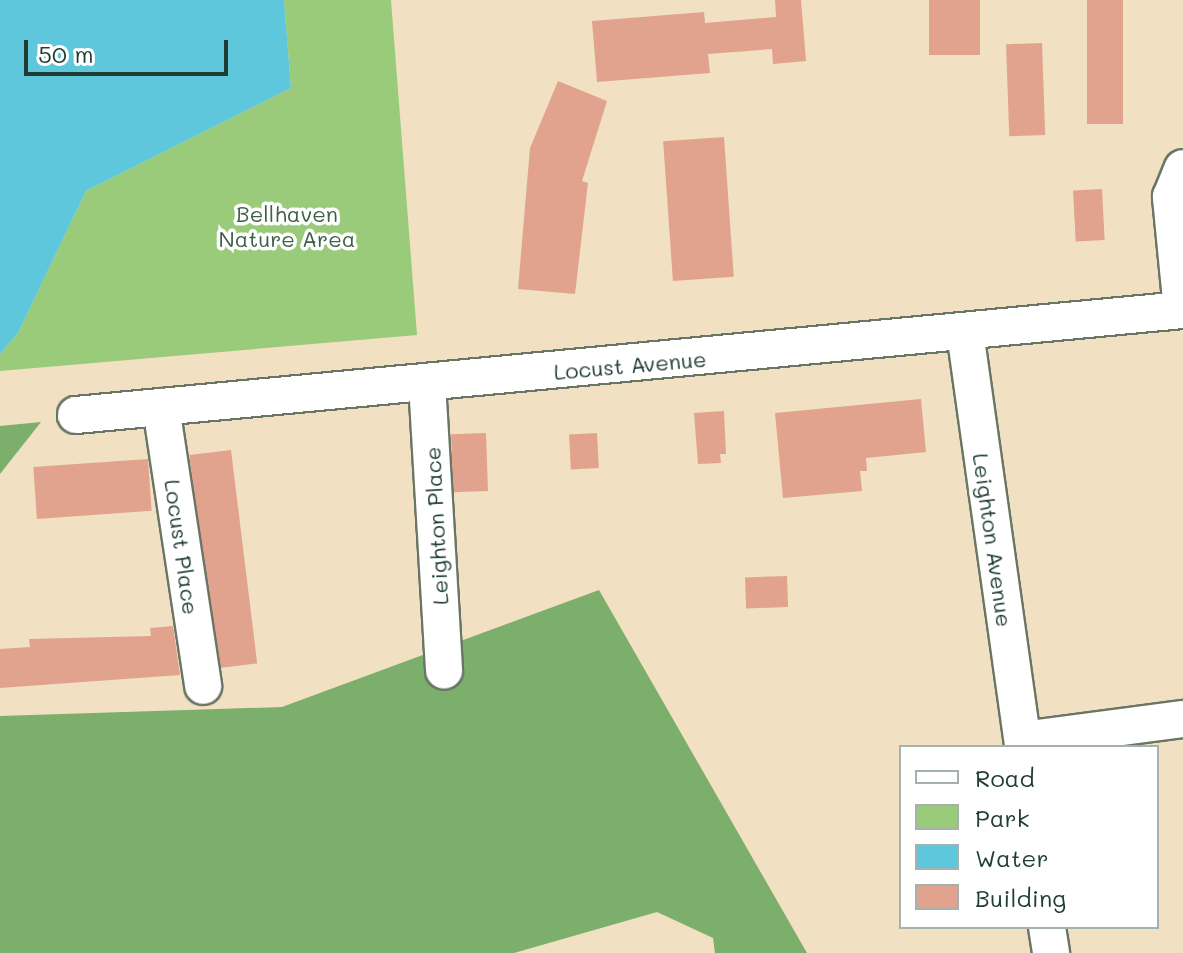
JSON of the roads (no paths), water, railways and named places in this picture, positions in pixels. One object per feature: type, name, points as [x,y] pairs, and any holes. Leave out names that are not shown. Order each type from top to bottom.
[{"type":"street","points":[[1182,310],[1171,197],[1183,168]]},
{"type":"street","name":"Locust Avenue","points":[[76,415],[1182,310]]},
{"type":"street","name":"Leighton Avenue","points":[[965,332],[1023,744]]},
{"type":"street","name":"Leighton Place","points":[[427,383],[444,670]]},
{"type":"street","name":"Locust Place","points":[[161,407],[203,686]]},
{"type":"street","points":[[1023,744],[1183,719]]},
{"type":"street","points":[[1047,929],[1051,953]]},
{"type":"water","points":[[0,0],[284,0],[291,88],[86,191],[18,333],[0,354]]},
{"type":"park label","name":"Bellhaven Nature Area","points":[[287,226]]}]
